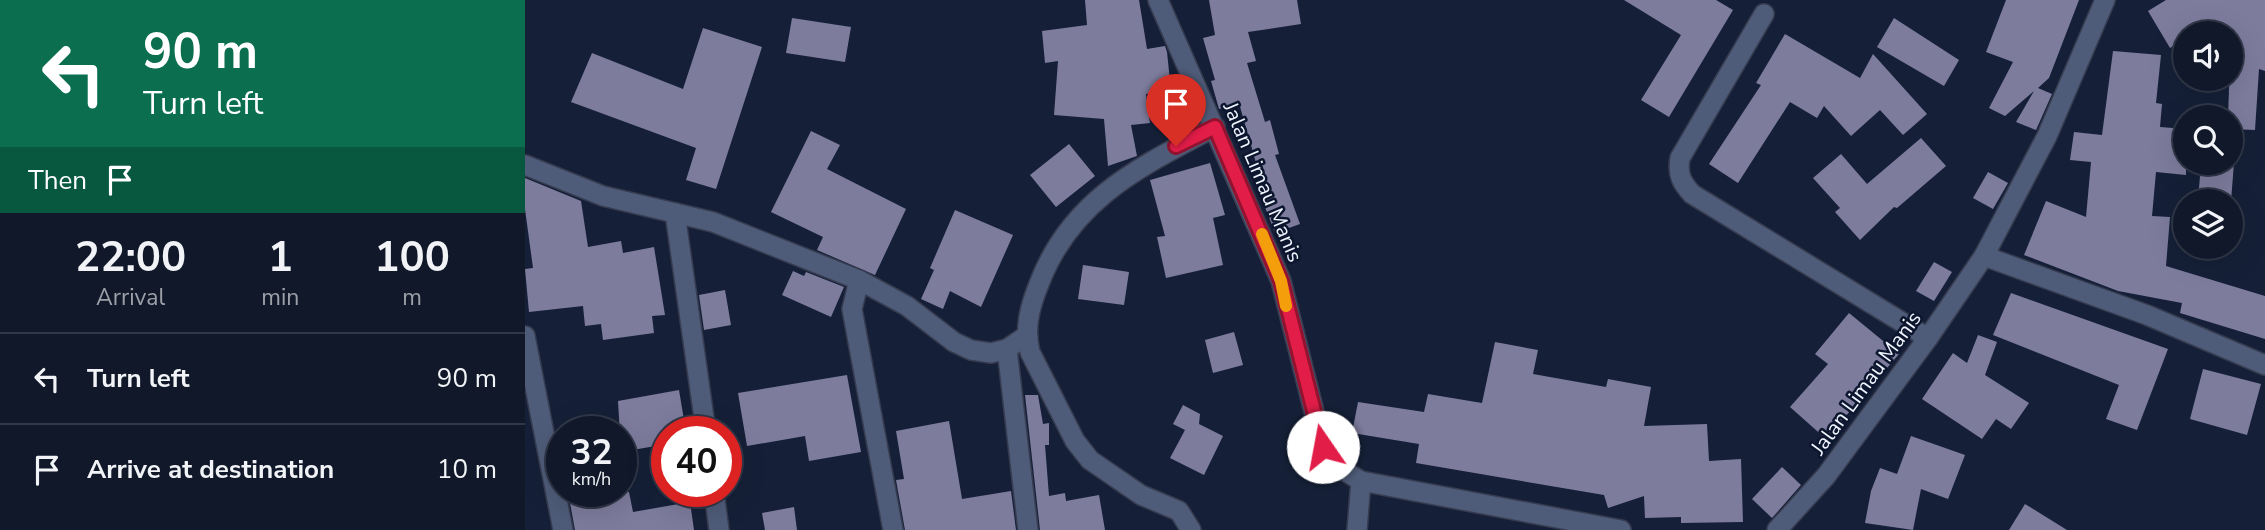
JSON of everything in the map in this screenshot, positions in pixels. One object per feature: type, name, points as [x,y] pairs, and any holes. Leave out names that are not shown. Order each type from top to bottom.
[{"type":"street","name":"Jalan Limau Manis","points":[[1157,0],[1281,281],[1323,447],[1335,465],[1361,481],[1621,530]]},
{"type":"street","name":"Jalan Limau Manis","points":[[1777,530],[1826,476],[1928,338],[1984,256],[2047,136],[2105,0]]},
{"type":"street","points":[[1764,14],[1680,158],[1678,169],[1682,183],[1692,194],[1928,338]]},
{"type":"street","points":[[1191,530],[1179,511],[1140,495],[1090,460],[1075,441],[1030,352],[1026,336],[1032,303],[1059,239],[1077,220],[1152,159],[1215,127]]},
{"type":"street","points":[[525,165],[603,196],[713,222],[859,280],[907,306],[954,342],[971,350],[991,353],[1007,349],[1026,336]]},
{"type":"street","points":[[675,213],[704,416]]},
{"type":"street","points":[[1984,256],[2147,315],[2265,365]]},
{"type":"street","points":[[859,280],[852,309],[893,530]]},
{"type":"street","points":[[1007,349],[1028,530]]},
{"type":"street","points":[[526,351],[563,530]]},
{"type":"street","points":[[1357,530],[1361,481]]},
{"type":"street","points":[[716,507],[719,530]]},
{"type":"building","points":[[1085,0],[1139,0],[1147,49],[1165,46],[1167,52],[1171,91],[1146,94],[1150,123],[1131,125],[1137,156],[1108,166],[1104,119],[1054,115],[1058,61],[1045,63],[1042,31],[1087,25]]},
{"type":"building","points":[[1209,0],[1297,0],[1301,24],[1248,32],[1256,61],[1247,63],[1265,122],[1270,120],[1279,154],[1275,155],[1300,224],[1275,233],[1257,186],[1262,184],[1239,103],[1219,109],[1211,81],[1215,80],[1203,38],[1215,35]]},
{"type":"building","points":[[1624,0],[1716,0],[1733,10],[1669,117],[1641,100],[1681,35]]},
{"type":"building","points":[[2006,0],[2079,0],[2049,78],[2038,88],[2052,94],[2036,130],[2016,122],[2034,91],[2005,116],[1989,108],[2013,62],[1986,52]]},
{"type":"building","points":[[2166,0],[2265,0],[2265,71],[2259,69],[2255,130],[2243,130],[2243,105],[2228,105],[2229,91],[2243,91],[2243,21],[2173,21],[2173,46],[2170,48],[2148,11]]},
{"type":"building","points":[[792,18],[851,27],[845,62],[786,53]]},
{"type":"building","points":[[1894,18],[1959,60],[1944,86],[1877,47]]},
{"type":"building","points":[[703,28],[762,47],[716,189],[686,180],[696,148],[571,102],[592,53],[683,89]]},
{"type":"building","points":[[1785,34],[1860,78],[1873,54],[1927,114],[1903,135],[1880,110],[1851,136],[1824,106],[1817,118],[1790,102],[1738,183],[1709,164],[1761,85],[1756,83]]},
{"type":"building","points":[[2113,51],[2161,55],[2156,103],[2162,104],[2160,127],[2173,128],[2173,174],[2156,172],[2152,216],[2170,217],[2166,266],[2265,296],[2265,339],[2180,313],[2182,303],[2118,291],[2024,255],[2046,201],[2086,217],[2091,162],[2070,160],[2074,132],[2102,135]]},
{"type":"building","points":[[811,131],[840,145],[827,169],[906,209],[875,275],[817,250],[823,237],[771,212]]},
{"type":"building","points":[[1921,138],[1946,166],[1897,208],[1894,207],[1860,240],[1835,212],[1840,208],[1813,178],[1841,154],[1867,184]]},
{"type":"building","points":[[1069,144],[1095,176],[1056,207],[1030,175]]},
{"type":"building","points":[[1210,163],[1225,215],[1213,218],[1223,265],[1166,278],[1157,237],[1165,236],[1150,180]]},
{"type":"building","points":[[1988,172],[2008,183],[1993,209],[1973,198]]},
{"type":"building","points":[[2200,175],[2233,175],[2232,189],[2199,189]]},
{"type":"building","points":[[525,178],[581,201],[588,247],[621,241],[623,253],[654,247],[665,315],[652,316],[654,333],[603,340],[601,324],[585,326],[583,306],[529,312],[525,269],[533,268],[525,209]]},
{"type":"building","points":[[955,210],[1013,235],[981,307],[950,291],[943,309],[921,299],[934,270],[930,268]]},
{"type":"building","points":[[1934,262],[1952,272],[1934,301],[1916,291]]},
{"type":"building","points":[[1083,265],[1129,272],[1124,305],[1078,299]]},
{"type":"building","points":[[793,271],[804,276],[806,272],[844,287],[831,317],[782,295]]},
{"type":"building","points":[[725,290],[731,325],[704,330],[699,295]]},
{"type":"building","points":[[2011,293],[2168,349],[2137,430],[2106,419],[2119,385],[1993,335]]},
{"type":"building","points":[[1849,313],[1899,354],[1826,439],[1790,407],[1828,364],[1815,354]]},
{"type":"building","points":[[1234,332],[1243,365],[1213,373],[1205,340]]},
{"type":"building","points":[[1978,335],[1997,342],[1985,375],[2029,403],[2011,429],[1996,419],[1982,439],[1922,399],[1953,353],[1967,363]]},
{"type":"building","points":[[1495,342],[1538,350],[1533,374],[1606,387],[1608,379],[1651,387],[1644,426],[1707,424],[1709,461],[1741,459],[1743,522],[1681,523],[1681,517],[1645,518],[1644,496],[1608,508],[1604,495],[1416,463],[1419,444],[1352,433],[1358,402],[1424,412],[1428,394],[1482,403]]},
{"type":"building","points":[[2203,369],[2261,384],[2247,435],[2190,419]]},
{"type":"building","points":[[847,375],[861,452],[809,461],[805,436],[747,446],[738,393]]},
{"type":"building","points":[[679,390],[683,416],[651,416],[651,447],[637,449],[637,416],[619,416],[618,401]]},
{"type":"building","points":[[1025,395],[1038,395],[1043,424],[1049,423],[1049,445],[1045,445],[1049,496],[1065,493],[1066,501],[1099,495],[1105,530],[1040,530]]},
{"type":"building","points":[[1183,405],[1200,414],[1199,424],[1223,436],[1204,475],[1170,458],[1185,430],[1173,424]]},
{"type":"building","points":[[949,421],[962,499],[1011,491],[1016,530],[905,530],[896,480],[904,479],[896,431]]},
{"type":"building","points":[[1911,436],[1965,455],[1948,499],[1921,489],[1913,530],[1865,523],[1871,491],[1880,468],[1897,474]]},
{"type":"building","points":[[1782,467],[1801,485],[1772,518],[1752,499]]},
{"type":"building","points":[[2025,504],[2067,530],[2009,530]]},
{"type":"building","points":[[571,507],[632,507],[633,512],[662,507],[691,507],[694,530],[575,530]]},
{"type":"building","points":[[794,507],[797,530],[765,530],[762,513]]},
{"type":"slow traffic","points":[[1262,234],[1281,281],[1286,306]]},
{"type":"route","points":[[1176,146],[1215,127],[1281,281],[1293,336],[1314,402],[1323,447]]}]
